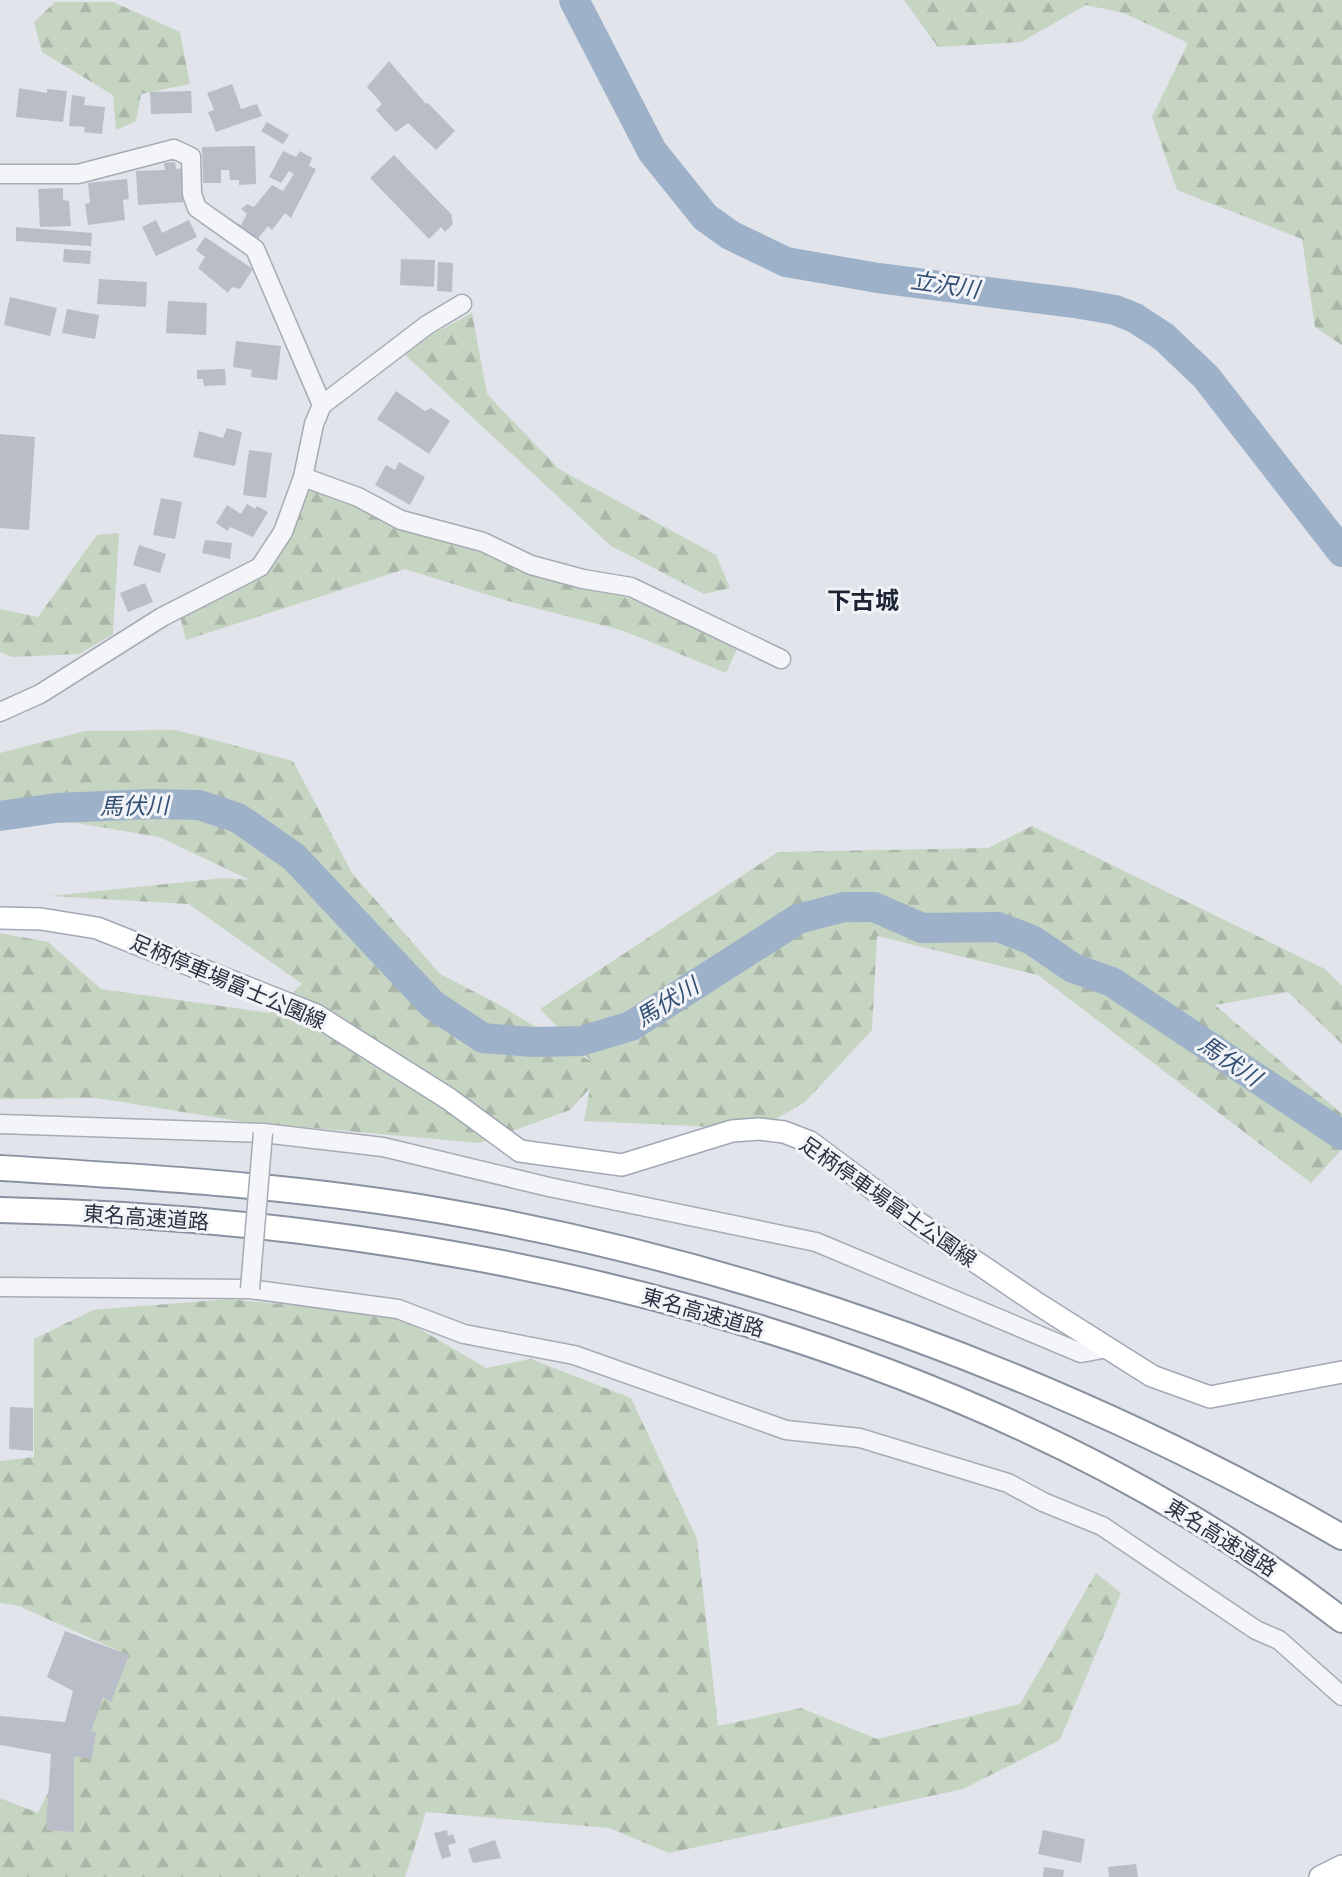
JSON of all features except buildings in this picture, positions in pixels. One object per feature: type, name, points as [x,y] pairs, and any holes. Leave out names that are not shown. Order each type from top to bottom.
[{"type":"highway","name":"東名高速道路","points":[[0,1168],[262,1188],[440,1210],[550,1232],[670,1261],[789,1295],[998,1370],[1113,1420],[1342,1537]]},
{"type":"highway","name":"東名高速道路","points":[[0,1210],[177,1219],[439,1251],[652,1297],[743,1324],[895,1376],[1045,1440],[1203,1524],[1263,1562],[1342,1620]]},
{"type":"main road","name":"足柄停車場富士公園線","points":[[0,918],[41,919],[97,928],[316,1014],[449,1099],[520,1151],[622,1165],[732,1131],[759,1129],[785,1132],[810,1142],[983,1268],[1152,1376],[1210,1397],[1342,1372]]},
{"type":"main road","points":[[1320,1877],[1342,1866]]},
{"type":"street","points":[[0,174],[78,174],[174,149],[191,156],[192,194],[197,208],[255,249],[322,405]]},
{"type":"street","points":[[0,712],[40,694],[162,617],[260,567],[283,532],[303,477],[314,425],[322,405],[427,325],[462,304]]},
{"type":"street","points":[[303,477],[358,496],[401,520],[483,542],[531,565],[583,579],[631,587],[781,659]]},
{"type":"street","points":[[0,1124],[262,1133],[383,1147],[549,1186],[816,1242],[1081,1353],[1108,1348]]},
{"type":"street","points":[[250,1289],[262,1133]]},
{"type":"street","points":[[0,1287],[250,1289],[398,1309],[464,1334],[574,1354],[786,1430],[860,1438],[1008,1483],[1043,1502],[1102,1526],[1245,1623],[1279,1640],[1342,1696]]},
{"type":"green space","points":[[904,0],[1342,0],[1342,345],[1315,327],[1302,239],[1177,190],[1152,117],[1188,43],[1124,13],[1086,5],[1021,42],[938,47]]},
{"type":"green space","points":[[55,2],[113,2],[180,32],[190,84],[141,94],[136,121],[116,130],[113,95],[42,52],[34,22]]},
{"type":"green space","points":[[472,313],[487,394],[559,469],[716,555],[730,588],[704,594],[611,546],[401,351]]},
{"type":"green space","points":[[313,481],[741,640],[726,673],[624,631],[508,601],[405,569],[186,640],[178,608],[277,554]]},
{"type":"green space","points":[[119,533],[113,634],[79,654],[12,657],[0,652],[0,609],[38,617],[97,535]]},
{"type":"green space","points":[[176,730],[293,761],[352,873],[440,974],[500,1005],[592,1062],[540,1009],[778,852],[988,848],[1032,826],[1325,969],[1342,986],[1342,1044],[1288,992],[1215,1005],[1342,1114],[1342,1149],[1311,1183],[1038,975],[877,936],[872,1030],[805,1102],[759,1129],[584,1121],[590,1088],[570,1110],[479,1143],[238,1121],[97,1098],[0,1099],[0,933],[48,942],[101,989],[270,1013],[302,984],[189,904],[50,896],[224,878],[250,880],[159,837],[0,810],[0,753],[85,731]]},
{"type":"green space","points":[[230,1299],[398,1316],[486,1368],[531,1359],[631,1398],[697,1539],[718,1726],[801,1708],[877,1739],[1020,1704],[1096,1573],[1121,1593],[1060,1740],[963,1789],[669,1853],[609,1828],[426,1812],[405,1877],[0,1877],[0,1798],[38,1813],[66,1757],[128,1655],[19,1606],[0,1603],[0,1461],[34,1457],[34,1339],[93,1310]]},
{"type":"waterway","name":"立沢川","points":[[574,0],[652,151],[705,217],[730,235],[786,262],[878,278],[1075,303],[1115,310],[1135,318],[1164,337],[1206,377],[1342,552]]},
{"type":"waterway","name":"馬伏川","points":[[0,816],[56,808],[152,804],[199,805],[238,818],[294,857],[433,1005],[483,1038],[532,1042],[581,1041],[631,1026],[798,919],[844,907],[874,907],[922,928],[998,927],[1032,940],[1073,968],[1112,982],[1342,1135]]},
{"type":"district","name":"下古城","points":[[863,601]]}]
